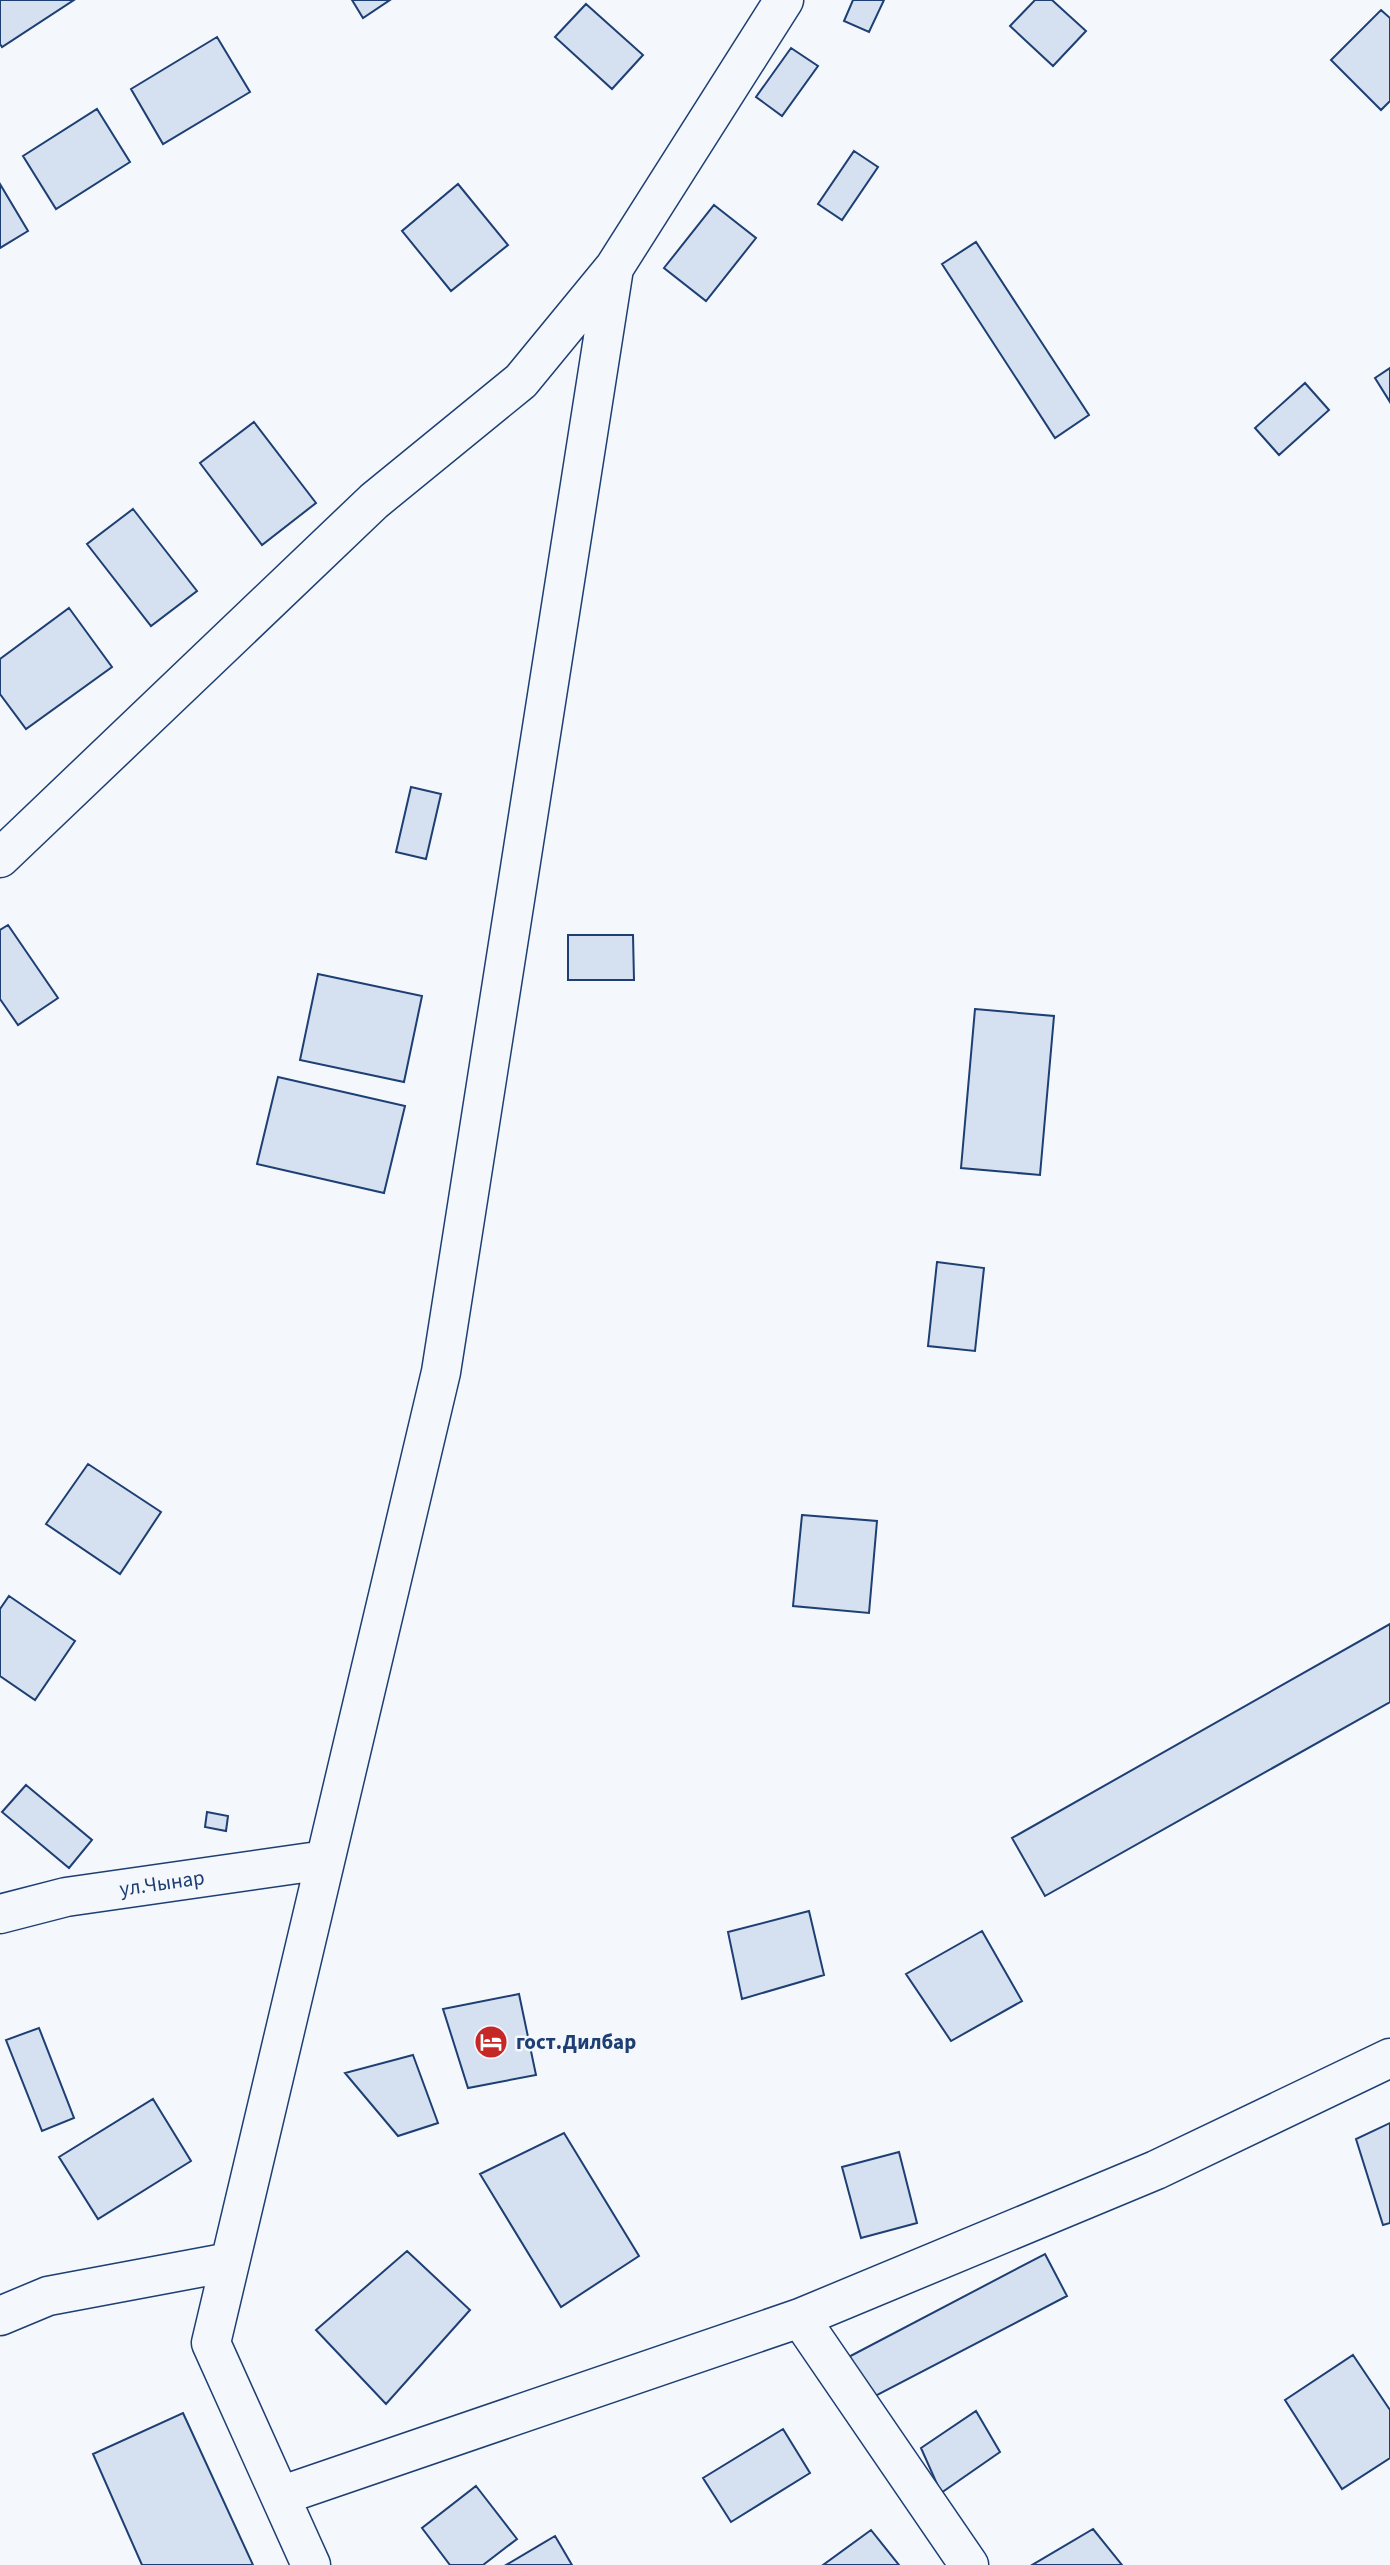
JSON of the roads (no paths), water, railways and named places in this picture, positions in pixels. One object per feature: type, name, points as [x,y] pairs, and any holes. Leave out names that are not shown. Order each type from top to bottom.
[{"type":"street","points":[[0,858],[374,501],[521,381],[614,268],[784,0]]},
{"type":"street","points":[[312,2565],[211,2343],[441,1372],[614,268]]},
{"type":"street","name":"ул.Чынар","points":[[0,1913],[66,1897],[325,1860]]},
{"type":"street","points":[[280,2496],[800,2318],[1156,2170],[1390,2058]]},
{"type":"street","points":[[0,2316],[48,2296],[230,2262]]},
{"type":"street","points":[[800,2318],[970,2565]]},
{"type":"place","name":"гост.Дилбар","points":[[491,2042]]}]
